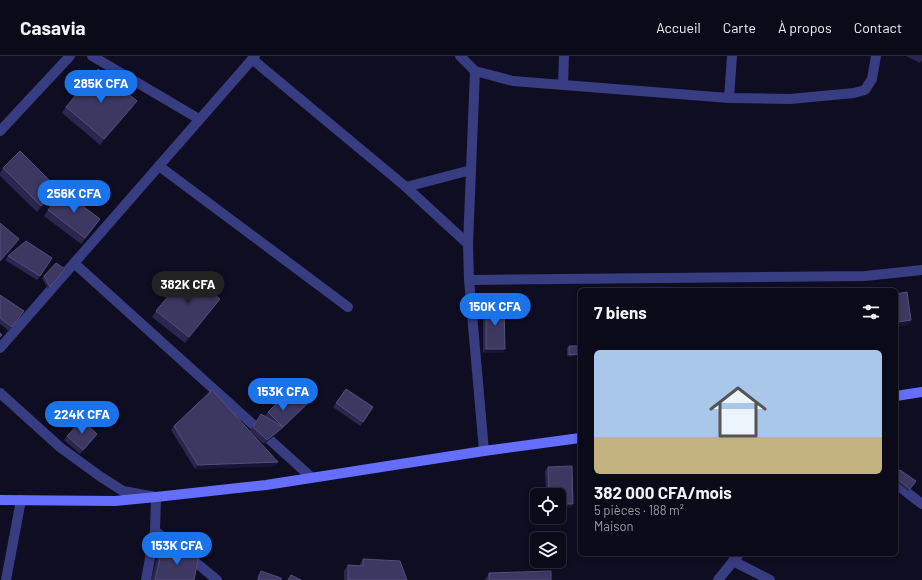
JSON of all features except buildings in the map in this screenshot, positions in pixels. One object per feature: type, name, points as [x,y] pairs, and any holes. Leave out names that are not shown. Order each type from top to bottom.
[{"type":"main road","points":[[898,396],[922,392]]},
{"type":"main road","points":[[0,500],[115,501],[156,497],[266,484],[578,438]]},
{"type":"street","points":[[0,131],[70,56]]},
{"type":"street","points":[[92,56],[199,120]]},
{"type":"street","points":[[460,56],[475,71],[513,81],[729,98],[790,99],[854,93],[865,90],[872,79],[876,56]]},
{"type":"street","points":[[563,85],[564,56]]},
{"type":"street","points":[[729,98],[732,56]]},
{"type":"street","points":[[0,348],[254,58],[406,187],[468,244]]},
{"type":"street","points":[[475,71],[468,244],[469,280],[484,451]]},
{"type":"street","points":[[159,166],[348,307]]},
{"type":"street","points":[[406,187],[471,170]]},
{"type":"street","points":[[74,263],[311,477]]},
{"type":"street","points":[[469,280],[865,276],[922,270]]},
{"type":"street","points":[[0,393],[61,448],[101,477],[123,491],[156,497],[155,531],[146,580]]},
{"type":"street","points":[[898,486],[922,504]]},
{"type":"street","points":[[6,580],[21,500]]},
{"type":"street","points":[[155,531],[217,580]]},
{"type":"street","points":[[718,580],[736,558],[770,580]]}]
